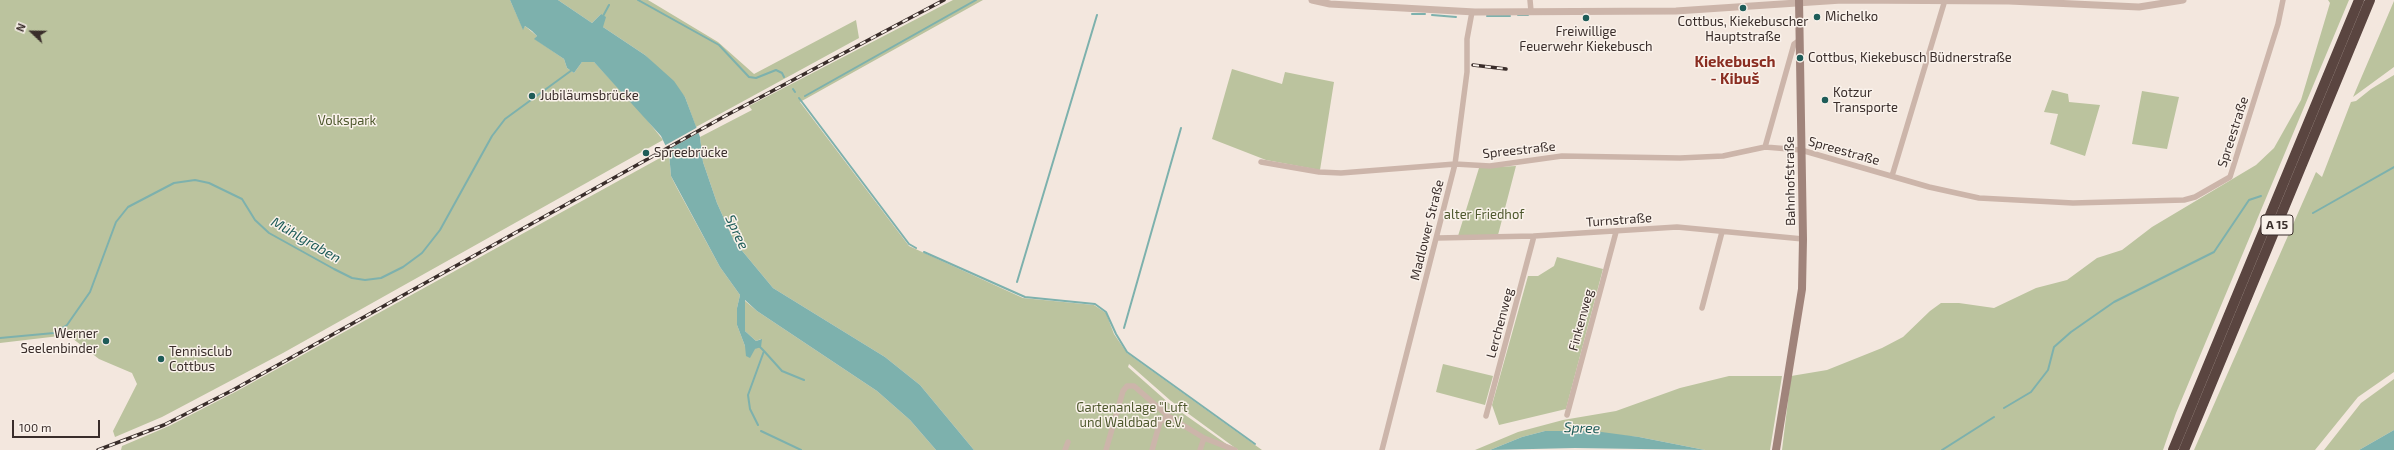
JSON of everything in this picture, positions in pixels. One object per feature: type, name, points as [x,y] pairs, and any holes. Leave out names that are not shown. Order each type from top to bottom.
[{"type":"highway","name":"A 15","points":[[2173,450],[2359,0]]},
{"type":"highway","name":"A 15","points":[[2184,450],[2370,0]]},
{"type":"main road","name":"Bahnhofstraße","points":[[1777,448],[1802,289],[1803,239],[1799,2]]},
{"type":"street","points":[[1312,0],[1330,4],[1472,12],[1676,11],[1842,0],[2038,1],[2139,7],[2183,0]]},
{"type":"street","points":[[1530,0],[1531,11]]},
{"type":"street","points":[[1892,176],[1945,0]]},
{"type":"street","name":"Spreestraße","points":[[1261,162],[1318,172],[1341,173],[1455,164],[1494,165],[1562,156],[1680,158],[1723,156],[1765,146],[1801,150],[1892,176],[1979,198],[2073,203],[2184,200],[2195,197],[2224,182],[2234,170],[2278,24],[2283,0]]},
{"type":"street","name":"Madlower Straße","points":[[1382,450],[1455,164],[1467,72],[1467,39],[1472,12]]},
{"type":"street","points":[[1765,146],[1794,44],[1800,40]]},
{"type":"street","name":"Turnstraße","points":[[1437,238],[1534,236],[1677,227],[1803,239]]},
{"type":"street","name":"Finkenweg","points":[[1567,415],[1616,232]]},
{"type":"street","points":[[1702,308],[1722,232]]},
{"type":"street","name":"Lerchenweg","points":[[1486,416],[1534,236]]},
{"type":"street","points":[[1106,450],[1123,390],[1128,386],[1134,386],[1168,416],[1204,438],[1235,450]]},
{"type":"street","points":[[1152,450],[1160,422],[1168,416]]},
{"type":"street","points":[[1200,450],[1204,438]]},
{"type":"street","points":[[1066,450],[1068,442]]},
{"type":"green space","name":"Volkspark","points":[[0,0],[510,0],[523,29],[525,26],[537,36],[535,39],[564,59],[567,68],[574,73],[582,62],[594,62],[640,111],[663,140],[283,353],[162,417],[115,437],[113,431],[137,384],[132,373],[99,359],[68,335],[0,343]]},
{"type":"green space","points":[[558,0],[648,0],[718,42],[754,74],[856,20],[859,38],[696,127],[685,97],[645,55],[603,27],[601,14],[592,23]]},
{"type":"green space","name":"Gartenanlage \"Luft und Waldbad\" e.V.","points":[[953,0],[983,0],[800,102],[909,246],[1023,298],[1094,305],[1106,313],[1114,334],[1127,353],[1262,450],[1238,450],[1171,401],[1129,364],[1128,367],[1171,405],[1235,450],[974,450],[920,385],[885,357],[773,288],[734,241],[717,203],[703,162],[700,137],[752,110],[749,106]]},
{"type":"green space","points":[[2328,0],[2349,0],[2176,413],[2163,450],[1782,450],[1791,376],[1827,370],[1882,348],[1903,337],[1930,311],[1941,303],[1959,303],[1994,308],[2036,288],[2067,280],[2097,258],[2122,250],[2152,227],[2256,165],[2274,148],[2301,100],[2330,3]]},
{"type":"green space","points":[[2394,1],[2394,67],[2353,97]]},
{"type":"green space","points":[[1232,69],[1282,84],[1285,72],[1334,82],[1320,170],[1266,160],[1212,139]]},
{"type":"green space","points":[[2394,75],[2394,372],[2358,397],[2315,450],[2194,450],[2316,172],[2322,177],[2351,102],[2356,101],[2371,89]]},
{"type":"green space","points":[[2052,90],[2068,94],[2069,102],[2100,105],[2085,156],[2050,144],[2058,114],[2044,112]]},
{"type":"green space","points":[[2142,91],[2179,97],[2167,149],[2132,144]]},
{"type":"green space","points":[[669,153],[671,176],[677,188],[720,267],[740,295],[737,308],[737,325],[745,346],[755,349],[761,339],[756,341],[745,331],[744,300],[757,311],[877,391],[910,420],[936,450],[121,450],[122,446],[169,426],[237,391]]},
{"type":"green space","name":"alter Friedhof","points":[[1516,166],[1498,235],[1458,236],[1479,168]]},
{"type":"green space","points":[[1557,257],[1603,269],[1566,409],[1499,425],[1492,405],[1528,276],[1538,276],[1554,266]]},
{"type":"green space","points":[[1443,364],[1493,376],[1485,405],[1436,392]]},
{"type":"green space","points":[[1729,376],[1782,376],[1770,450],[1705,450],[1639,437],[1565,431],[1545,431],[1522,437],[1490,450],[1475,450],[1518,432],[1563,420],[1616,411],[1680,388]]},
{"type":"green space","points":[[2394,379],[2394,430],[2359,450],[2324,450],[2361,403]]},
{"type":"water","points":[[510,0],[558,0],[592,23],[601,14],[606,17],[603,27],[645,55],[674,81],[685,97],[700,137],[703,162],[717,203],[734,241],[773,288],[885,357],[920,385],[974,450],[936,450],[910,420],[877,391],[757,311],[745,300],[745,331],[756,341],[762,339],[761,347],[755,349],[750,358],[746,356],[745,346],[737,325],[737,308],[740,295],[720,267],[671,176],[669,153],[661,136],[594,62],[582,62],[574,73],[567,68],[564,59],[534,39],[537,36],[532,31],[525,26],[523,30]]},
{"type":"water","points":[[2394,430],[2394,450],[2359,450]]},
{"type":"water","points":[[1545,431],[1594,431],[1639,437],[1705,450],[1575,448],[1490,450],[1522,437]]},
{"type":"pier","points":[[698,127],[700,132],[666,151],[664,146]]},
{"type":"waterway","points":[[638,0],[719,45],[749,77],[756,78],[776,70],[782,73],[784,77]]},
{"type":"waterway","points":[[805,96],[976,0]]},
{"type":"waterway","points":[[602,18],[609,5]]},
{"type":"waterway","points":[[1412,14],[1425,14]]},
{"type":"waterway","points":[[1017,282],[1097,15]]},
{"type":"waterway","points":[[1432,15],[1456,17]]},
{"type":"waterway","points":[[1518,15],[1528,15]]},
{"type":"waterway","points":[[1487,16],[1510,16]]},
{"type":"waterway","name":"Mühlgraben","points":[[0,338],[54,333],[67,325],[90,292],[116,222],[128,207],[174,183],[195,180],[209,183],[242,199],[255,220],[269,233],[334,269],[352,278],[365,280],[381,278],[403,267],[422,253],[440,230],[492,136],[505,119],[572,70]]},
{"type":"waterway","points":[[799,98],[909,244],[916,248]]},
{"type":"waterway","points":[[1124,328],[1181,128]]},
{"type":"waterway","points":[[2313,213],[2394,167]]},
{"type":"waterway","points":[[2004,408],[2031,392],[2048,370],[2054,347],[2071,332],[2114,302],[2214,252],[2249,200],[2261,196]]},
{"type":"waterway","points":[[924,252],[1025,297],[1095,304],[1106,312],[1116,334],[1127,352],[1255,444]]},
{"type":"waterway","points":[[758,425],[750,409],[748,395],[764,351],[759,346]]},
{"type":"waterway","points":[[764,351],[782,371],[804,380]]},
{"type":"waterway","points":[[1942,450],[1994,417]]},
{"type":"waterway","points":[[761,431],[801,450]]},
{"type":"railway","points":[[98,450],[164,425],[233,390],[725,116],[944,0]]},
{"type":"railway","points":[[1473,65],[1506,69]]},
{"type":"place","name":"Cottbus, Kiekebuscher Hauptstraße","points":[[1743,8]]},
{"type":"place","name":"Michelko","points":[[1817,17]]},
{"type":"place","name":"Freiwillige Feuerwehr Kiekebusch","points":[[1586,18]]},
{"type":"place","name":"Cottbus, Kiekebusch Büdnerstraße","points":[[1800,58]]},
{"type":"place","name":"Jubiläumsbrücke","points":[[532,96]]},
{"type":"place","name":"Kotzur Transporte","points":[[1825,100]]},
{"type":"place","name":"Spreebrücke","points":[[646,153]]},
{"type":"place","name":"Werner Seelenbinder","points":[[106,341]]},
{"type":"place","name":"Tennisclub Cottbus","points":[[161,359]]},
{"type":"district","name":"Kiekebusch - Kibuš","points":[[1735,70]]},
{"type":"water label","name":"Spree","points":[[737,232]]},
{"type":"water label","name":"Spree","points":[[1582,428]]}]
